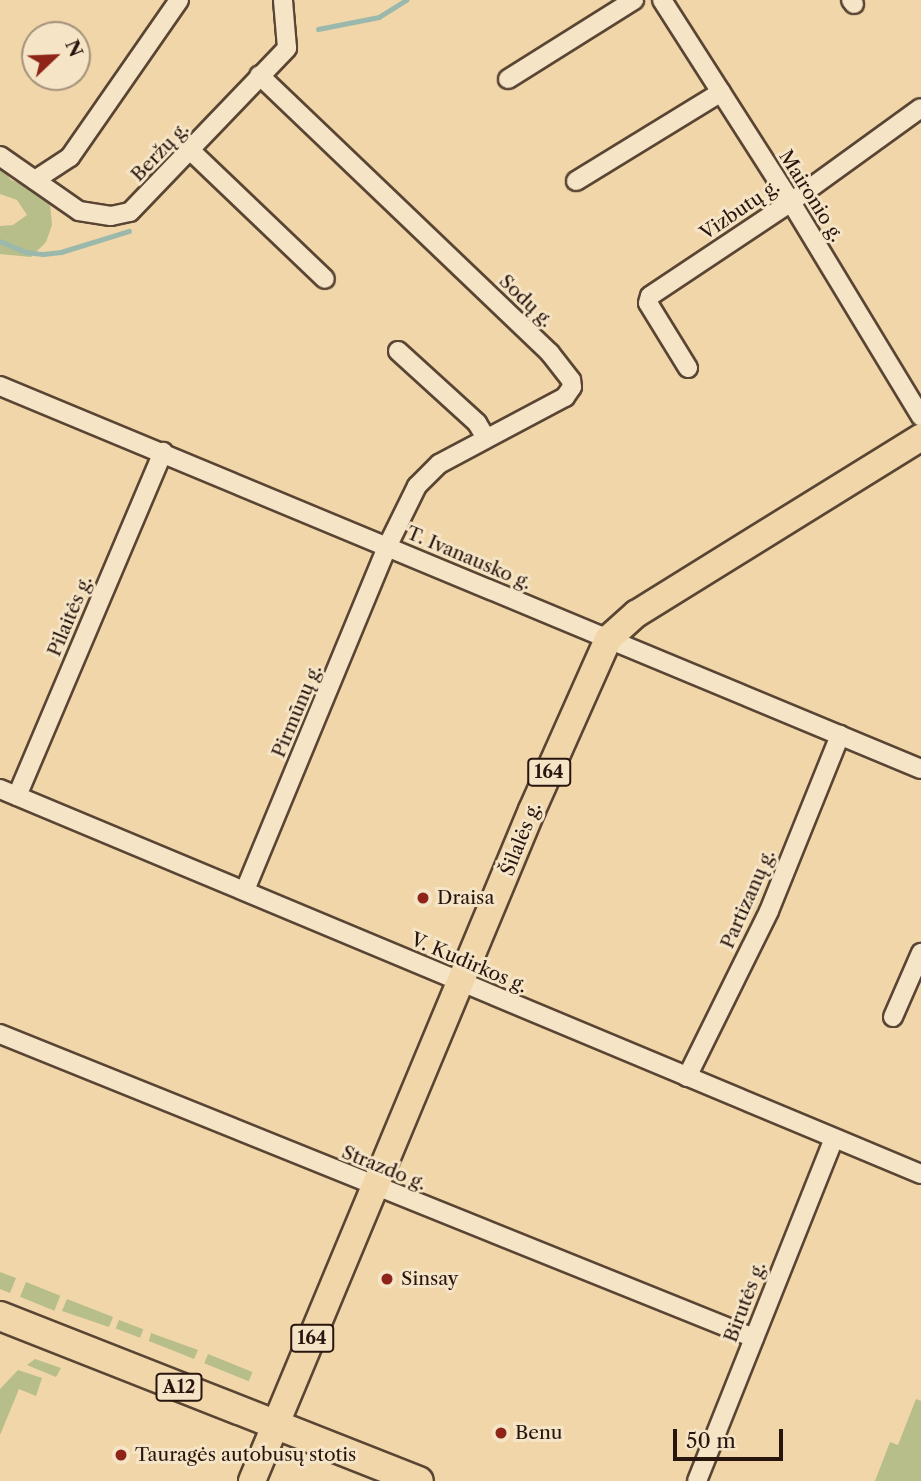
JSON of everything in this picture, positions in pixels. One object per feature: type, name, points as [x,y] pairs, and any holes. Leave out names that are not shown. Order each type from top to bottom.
[{"type":"highway","name":"A12","points":[[0,1317],[419,1481]]},
{"type":"main road","name":"Šilalės g.","points":[[252,1481],[532,810],[608,639],[636,614],[921,437]]},
{"type":"street","points":[[35,180],[70,157],[179,0]]},
{"type":"street","name":"Beržų g.","points":[[0,156],[79,211],[111,216],[130,212],[191,151],[259,75],[288,48],[283,0]]},
{"type":"street","points":[[508,79],[634,0]]},
{"type":"street","name":"Maironio g.","points":[[662,0],[791,202],[921,417]]},
{"type":"street","name":"Sodų g.","points":[[259,75],[550,353],[571,380],[572,387],[565,397],[428,472],[417,486],[387,547]]},
{"type":"street","points":[[576,181],[721,92]]},
{"type":"street","name":"Vizbutų g.","points":[[688,368],[648,303],[650,296],[791,202],[921,108]]},
{"type":"street","points":[[191,151],[325,279]]},
{"type":"street","points":[[398,351],[477,423],[486,438]]},
{"type":"street","name":"T. Ivanausko g.","points":[[0,386],[921,769]]},
{"type":"street","name":"Pilaitės g.","points":[[8,793],[163,452]]},
{"type":"street","name":"Pirmūnų g.","points":[[245,890],[387,547]]},
{"type":"street","name":"Partizanų g.","points":[[687,1077],[769,911],[840,735]]},
{"type":"street","name":"V. Kudirkos g.","points":[[8,793],[921,1174]]},
{"type":"street","points":[[893,1017],[921,953]]},
{"type":"street","name":"Strazdo g.","points":[[0,1034],[754,1338]]},
{"type":"street","name":"Birutės g.","points":[[697,1481],[834,1139]]},
{"type":"green space","points":[[0,166],[11,180],[33,188],[50,203],[52,225],[46,242],[31,257],[0,254],[0,226],[13,225],[27,215],[17,200],[0,194]]},
{"type":"green space","points":[[0,1272],[16,1278],[10,1293],[0,1289]]},
{"type":"green space","points":[[26,1282],[60,1296],[54,1311],[20,1297]]},
{"type":"green space","points":[[67,1299],[113,1317],[109,1327],[62,1311]]},
{"type":"green space","points":[[119,1320],[143,1329],[140,1338],[116,1328]]},
{"type":"green space","points":[[151,1333],[198,1350],[194,1359],[149,1341]]},
{"type":"green space","points":[[208,1354],[253,1372],[249,1381],[204,1363]]},
{"type":"green space","points":[[35,1359],[61,1368],[56,1377],[27,1365]]},
{"type":"green space","points":[[18,1370],[42,1378],[36,1396],[19,1389],[0,1435],[0,1389]]},
{"type":"green space","points":[[916,1399],[921,1401],[921,1481],[875,1481],[890,1442],[898,1445]]},
{"type":"waterway","points":[[318,29],[379,17],[406,0]]},
{"type":"waterway","points":[[0,241],[26,252],[43,254],[61,252],[129,231]]},
{"type":"place","name":"Draisa","points":[[423,898]]},
{"type":"place","name":"Sinsay","points":[[387,1279]]},
{"type":"place","name":"Benu","points":[[501,1433]]},
{"type":"place","name":"Tauragės autobusų stotis","points":[[121,1455]]}]
